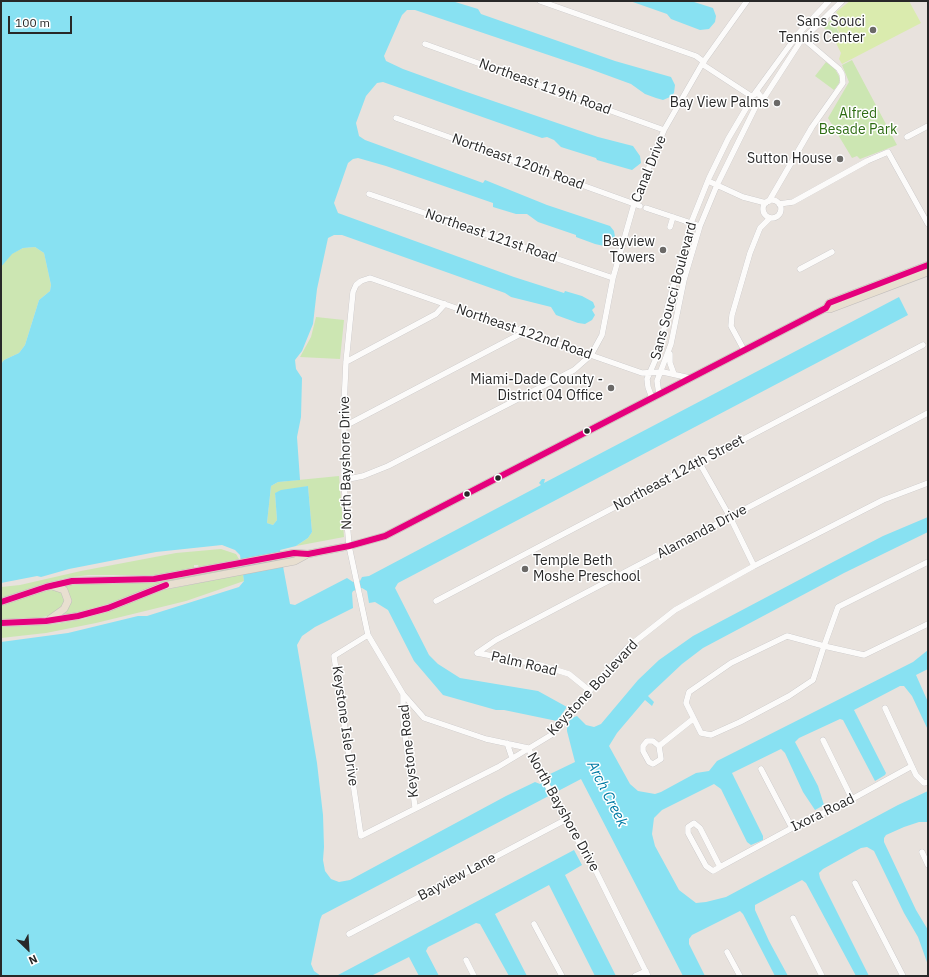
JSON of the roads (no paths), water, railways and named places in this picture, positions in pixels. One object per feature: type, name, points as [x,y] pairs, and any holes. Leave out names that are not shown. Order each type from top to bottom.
[{"type":"main road","points":[[896,282],[907,273],[928,265]]},
{"type":"main road","points":[[1,602],[50,586],[86,579],[154,579],[236,568],[349,546],[394,533],[826,308],[829,303],[928,272]]},
{"type":"main road","points":[[1,623],[46,621],[69,618],[94,612],[163,586],[236,568]]},
{"type":"main road","points":[[46,621],[64,609],[68,601],[64,590],[50,586]]},
{"type":"street","points":[[540,1],[696,56],[703,63],[752,96],[754,104],[757,104]]},
{"type":"street","name":"Canal Drive","points":[[344,480],[363,476],[388,466],[574,370],[591,355],[602,335],[613,278],[640,206],[664,130],[703,63],[747,1]]},
{"type":"street","name":"Sans Soucci Boulevard","points":[[652,398],[647,385],[650,373],[661,347],[671,291],[691,223],[708,181],[752,96],[798,34],[829,1]]},
{"type":"street","name":"Sans Soucci Boulevard","points":[[659,394],[657,386],[660,372],[671,344],[684,280],[700,226],[717,185],[757,104],[760,103],[804,38],[841,1]]},
{"type":"street","points":[[744,350],[731,323],[743,274],[760,228],[764,212],[768,202],[812,127],[843,82],[841,71],[798,34]]},
{"type":"street","name":"Northeast 119th Road","points":[[425,44],[664,130]]},
{"type":"street","points":[[752,96],[760,94],[762,98]]},
{"type":"street","name":"Northeast 120th Road","points":[[396,118],[640,206],[700,226]]},
{"type":"street","points":[[906,137],[928,126]]},
{"type":"street","points":[[760,228],[770,218],[780,214],[793,202],[886,153],[890,153],[928,224]]},
{"type":"street","points":[[708,181],[750,200],[770,218]]},
{"type":"street","points":[[777,188],[778,203],[781,208],[780,214]]},
{"type":"street","name":"Northeast 121st Road","points":[[369,194],[613,278]]},
{"type":"street","points":[[750,200],[778,203],[793,202]]},
{"type":"street","points":[[670,226],[673,217]]},
{"type":"street","points":[[800,269],[832,252]]},
{"type":"street","name":"Northeast 122nd Road","points":[[361,281],[370,278],[642,373],[660,372],[690,378]]},
{"type":"street","name":"North Bayshore Drive","points":[[361,281],[356,285],[354,292],[346,362],[343,427],[344,480],[349,546],[368,635],[403,694],[424,718],[486,739],[528,748],[565,820],[591,861],[647,973]]},
{"type":"street","points":[[346,362],[436,314],[445,304]]},
{"type":"street","points":[[343,427],[524,332]]},
{"type":"street","points":[[671,344],[670,363],[674,374]]},
{"type":"street","name":"Northeast 124th Street","points":[[436,601],[923,345]]},
{"type":"street","name":"Alamanda Drive","points":[[477,653],[496,640],[928,413]]},
{"type":"street","points":[[699,462],[730,517],[754,566]]},
{"type":"street","name":"Keystone Boulevard","points":[[361,836],[498,767],[528,748],[551,736],[628,647],[675,610],[754,566],[883,500],[928,483]]},
{"type":"street","points":[[928,562],[838,607],[824,646],[813,680],[782,700],[711,735],[701,733],[686,703],[689,692],[731,663],[787,636],[824,646],[864,655],[928,624]]},
{"type":"street","name":"Keystone Isle Drive","points":[[361,836],[334,656],[368,635]]},
{"type":"street","name":"Palm Road","points":[[477,653],[540,665],[569,674],[590,691]]},
{"type":"street","name":"Keystone Road","points":[[403,694],[403,720],[416,807]]},
{"type":"street","points":[[885,708],[916,775],[924,783],[928,782]]},
{"type":"street","points":[[659,746],[693,719]]},
{"type":"street","points":[[823,740],[852,799]]},
{"type":"street","points":[[508,743],[512,758]]},
{"type":"street","name":"Ixora Road","points":[[720,867],[700,828],[694,823],[688,827],[688,833],[706,866],[713,871],[912,766]]},
{"type":"street","points":[[761,769],[792,828]]},
{"type":"street","name":"Bayview Lane","points":[[349,934],[565,820]]},
{"type":"street","points":[[922,852],[928,864]]},
{"type":"street","points":[[855,883],[903,976]]},
{"type":"street","points":[[793,918],[822,976]]},
{"type":"street","points":[[534,924],[562,976]]},
{"type":"street","points":[[727,952],[740,976]]},
{"type":"street","points":[[466,960],[474,976]]},
{"type":"street","points":[[636,976],[647,973]]},
{"type":"water","name":"Arch Creek","points":[[1,1],[452,1],[478,9],[481,14],[615,61],[671,77],[675,85],[674,93],[670,97],[663,100],[645,94],[631,84],[590,69],[415,10],[407,10],[402,15],[384,56],[386,61],[403,69],[461,90],[598,137],[633,146],[640,156],[641,163],[632,170],[597,160],[596,158],[561,147],[554,140],[547,137],[542,138],[383,82],[377,83],[366,96],[356,123],[359,136],[365,140],[483,183],[485,180],[547,205],[610,226],[614,231],[615,237],[604,246],[595,244],[576,237],[576,235],[538,222],[527,214],[516,214],[493,207],[493,203],[386,166],[358,158],[353,159],[348,163],[334,203],[338,213],[514,277],[564,293],[565,291],[582,296],[593,302],[595,307],[592,310],[595,315],[592,320],[585,324],[578,323],[556,315],[551,307],[511,297],[505,293],[342,235],[334,235],[328,238],[317,289],[313,324],[302,351],[295,360],[296,369],[302,378],[301,417],[297,437],[300,480],[278,482],[271,486],[267,523],[273,525],[277,520],[275,493],[281,490],[308,486],[312,532],[308,538],[296,546],[280,550],[290,604],[295,605],[347,578],[353,582],[360,581],[362,577],[369,576],[541,485],[539,483],[542,479],[545,479],[544,483],[899,297],[908,315],[398,583],[395,588],[429,655],[438,664],[460,678],[538,691],[567,707],[557,721],[504,710],[496,710],[443,695],[414,661],[388,610],[375,602],[369,603],[367,591],[362,588],[353,591],[352,593],[353,608],[315,627],[302,636],[297,645],[317,763],[323,815],[323,860],[325,871],[331,879],[339,882],[350,880],[506,796],[535,782],[540,784],[551,779],[548,775],[575,762],[567,731],[567,724],[572,718],[577,716],[586,725],[594,727],[601,724],[638,680],[659,660],[693,636],[883,536],[928,517],[928,532],[844,573],[703,648],[682,664],[648,696],[654,702],[652,706],[645,700],[617,733],[609,746],[630,784],[638,791],[655,794],[696,773],[709,771],[717,761],[913,662],[928,650],[928,669],[916,675],[928,702],[928,730],[912,696],[904,686],[900,686],[854,710],[886,773],[885,775],[875,781],[843,720],[840,719],[799,738],[795,742],[818,786],[824,805],[815,810],[803,792],[785,753],[781,749],[732,773],[763,836],[763,840],[751,845],[747,842],[721,789],[714,784],[662,810],[654,818],[652,834],[655,846],[679,890],[696,903],[706,902],[726,897],[898,805],[928,791],[928,822],[919,822],[886,835],[884,842],[916,910],[928,930],[928,965],[918,937],[904,913],[874,851],[867,847],[861,848],[823,869],[819,873],[820,878],[869,976],[856,976],[806,883],[802,880],[755,905],[755,910],[769,941],[788,976],[775,976],[743,914],[740,911],[692,935],[689,939],[689,944],[705,976],[683,976],[581,779],[322,915],[311,964],[314,971],[321,976],[1,976],[1,642],[68,633],[138,616],[147,616],[239,587],[244,581],[240,555],[235,550],[222,545],[156,552],[69,569],[41,577],[37,576],[1,583],[1,364],[4,360],[19,353],[25,345],[39,300],[50,291],[51,285],[44,253],[35,247],[23,248],[12,254],[1,267]]},
{"type":"water","points":[[630,1],[691,1],[713,8],[716,16],[715,22],[709,29],[700,30],[671,19],[667,14]]},
{"type":"water","points":[[574,850],[582,865],[565,875],[616,976],[595,976],[549,885],[495,914],[527,976],[509,976],[480,924],[476,923],[428,947],[426,951],[439,976],[419,976],[409,957],[371,976],[332,976],[338,975]]},
{"type":"place","name":"Sans Souci Tennis Center","points":[[873,30]]},
{"type":"place","name":"Bay View Palms","points":[[777,103]]},
{"type":"place","name":"Sutton House","points":[[840,159]]},
{"type":"place","name":"Bayview Towers","points":[[663,250]]},
{"type":"place","name":"Miami-Dade County - District 04 Office","points":[[611,388]]},
{"type":"place","name":"Temple Beth Moshe Preschool","points":[[525,569]]},
{"type":"park label","name":"Alfred Besade Park","points":[[858,122]]}]
